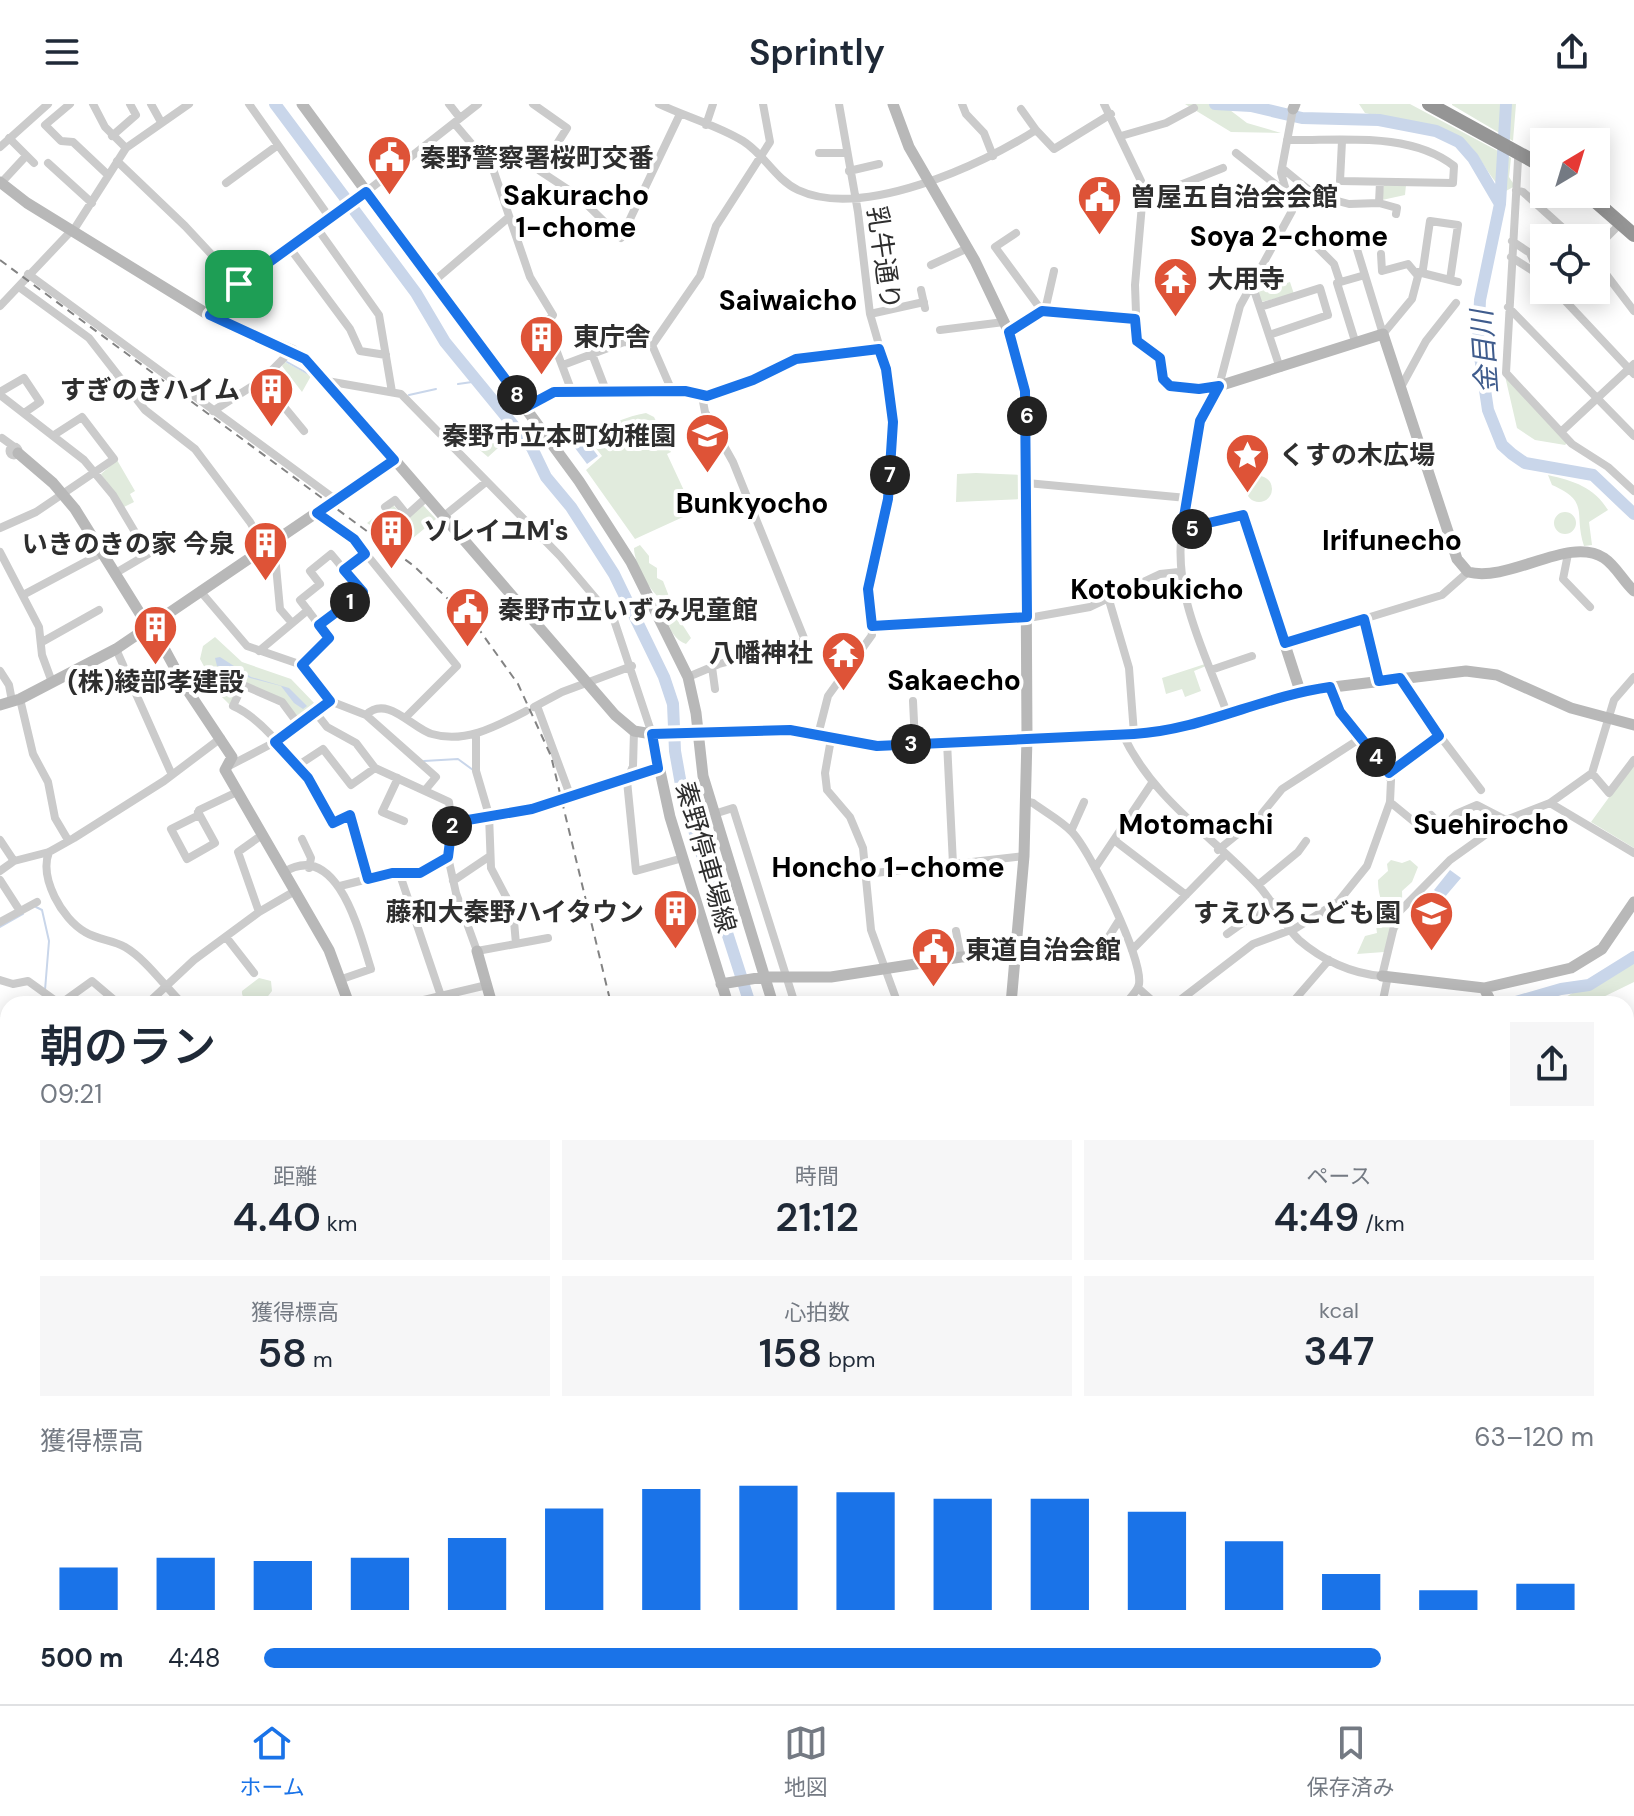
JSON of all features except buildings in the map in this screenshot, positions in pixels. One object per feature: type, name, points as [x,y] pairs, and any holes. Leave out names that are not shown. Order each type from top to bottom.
[{"type":"highway","points":[[1429,104],[1530,161]]},
{"type":"highway","points":[[1604,208],[1634,235]]},
{"type":"street","points":[[0,147],[48,104]]},
{"type":"street","points":[[70,104],[45,125],[61,141],[73,142],[108,175]]},
{"type":"street","points":[[93,104],[112,136],[126,148]]},
{"type":"street","points":[[112,136],[136,115],[130,104]]},
{"type":"street","points":[[151,104],[161,122]]},
{"type":"street","points":[[249,104],[331,217]]},
{"type":"street","points":[[302,104],[364,194],[526,407],[615,532],[688,677],[703,776],[770,996]]},
{"type":"street","points":[[449,104],[457,121],[493,169],[530,277],[553,315],[546,323],[572,392]]},
{"type":"street","points":[[210,315],[239,284],[364,194],[478,104]]},
{"type":"street","points":[[533,104],[567,128],[540,171],[578,196],[621,238],[680,114]]},
{"type":"street","points":[[659,104],[741,140],[797,190],[818,196],[855,197],[951,176],[993,156],[1036,130]]},
{"type":"street","points":[[706,125],[713,104]]},
{"type":"street","points":[[652,345],[700,276],[716,226],[744,187],[759,156],[770,142],[763,104]]},
{"type":"street","name":"乳牛通り","points":[[839,104],[870,314],[886,369],[893,422],[888,499],[868,589],[872,626]]},
{"type":"street","points":[[893,104],[926,181],[968,248],[1006,327],[1025,391],[1027,737],[1024,856],[1012,996]]},
{"type":"street","points":[[962,104],[966,114],[984,133],[993,156]]},
{"type":"street","points":[[1104,104],[1121,136],[1143,193],[1135,319],[1137,341],[1160,358],[1163,379],[1170,386],[1199,389],[1219,386],[1383,334],[1412,299],[1418,274],[1423,269],[1430,221],[1458,225],[1454,281],[1418,274],[1408,264],[1382,271],[1381,254]]},
{"type":"street","points":[[0,306],[73,230],[126,148],[187,105]]},
{"type":"street","points":[[1227,713],[1183,599],[1179,572],[1182,529],[1200,421],[1219,386],[1240,306],[1292,211],[1282,168],[1294,107]]},
{"type":"street","points":[[1121,136],[1166,123],[1194,108]]},
{"type":"street","points":[[1021,109],[1054,149],[1111,114]]},
{"type":"street","points":[[1288,137],[1408,145],[1441,156],[1454,166],[1453,183],[1340,181],[1342,141]]},
{"type":"street","points":[[9,138],[34,163]]},
{"type":"street","points":[[226,183],[278,145]]},
{"type":"street","points":[[819,153],[845,153]]},
{"type":"street","points":[[1236,153],[1280,188],[1285,187]]},
{"type":"street","points":[[1516,155],[1506,373],[1572,444],[1608,467],[1634,491]]},
{"type":"street","points":[[26,156],[1,182],[210,315],[292,350],[312,364],[589,684],[634,731],[655,734],[790,730],[862,745],[1129,735],[1162,732],[1300,691],[1400,678],[1486,672],[1515,681],[1571,708],[1634,725]]},
{"type":"street","points":[[117,161],[185,226],[239,284]]},
{"type":"street","points":[[48,163],[92,203]]},
{"type":"street","points":[[849,171],[879,164]]},
{"type":"street","points":[[1143,193],[1170,189],[1223,168]]},
{"type":"street","points":[[1282,168],[1315,195],[1349,204],[1379,203],[1397,208],[1396,214]]},
{"type":"street","points":[[1379,203],[1380,182]]},
{"type":"street","points":[[1516,190],[1523,192],[1558,224]]},
{"type":"street","points":[[433,282],[472,252],[500,221],[509,217]]},
{"type":"street","points":[[1610,235],[1622,223]]},
{"type":"street","points":[[317,228],[379,315],[392,392]]},
{"type":"street","points":[[1016,233],[995,247],[1042,311]]},
{"type":"street","points":[[1512,241],[1530,253]]},
{"type":"street","points":[[1318,245],[1334,264],[1340,282]]},
{"type":"street","points":[[1356,246],[1457,559],[1468,572]]},
{"type":"street","points":[[289,247],[350,329],[360,351],[386,355]]},
{"type":"street","points":[[931,265],[968,248]]},
{"type":"street","points":[[1511,257],[1530,266]]},
{"type":"street","points":[[1042,311],[1054,271]]},
{"type":"street","points":[[28,274],[336,500]]},
{"type":"street","points":[[1355,341],[1337,283],[1365,275]]},
{"type":"street","points":[[1610,276],[1629,297],[1634,311]]},
{"type":"street","points":[[1252,284],[1280,368]]},
{"type":"street","points":[[19,287],[89,338],[145,410],[195,449],[266,548],[276,566],[280,609],[292,623]]},
{"type":"street","points":[[1260,307],[1320,288],[1328,315],[1269,335]]},
{"type":"street","points":[[870,314],[924,305],[921,290]]},
{"type":"street","points":[[1401,387],[1426,341],[1456,303]]},
{"type":"street","points":[[1562,431],[1632,369],[1569,304]]},
{"type":"street","points":[[1508,307],[1634,436]]},
{"type":"street","points":[[940,330],[1006,327],[1042,311],[1135,319]]},
{"type":"street","points":[[563,365],[624,342],[652,345]]},
{"type":"street","points":[[652,345],[672,391]]},
{"type":"street","points":[[526,407],[545,394],[572,392],[672,391],[702,396],[725,391],[796,359],[879,349]]},
{"type":"street","points":[[213,411],[262,380],[292,350]]},
{"type":"street","points":[[592,354],[607,393]]},
{"type":"street","points":[[24,413],[40,402],[24,378],[0,394],[24,413],[54,435],[95,472],[148,554],[114,574]]},
{"type":"street","points":[[262,380],[304,431]]},
{"type":"street","points":[[327,381],[401,394],[560,556],[607,611],[632,666],[655,734]]},
{"type":"street","points":[[688,677],[712,667],[801,643],[804,638],[733,462],[705,412],[702,396]]},
{"type":"street","points":[[54,435],[82,417],[114,459]]},
{"type":"street","points":[[2,438],[63,495],[221,738],[232,757],[225,770],[329,950],[347,996]]},
{"type":"street","points":[[1,525],[63,495],[124,454]]},
{"type":"street","points":[[0,705],[16,700],[116,649],[394,460]]},
{"type":"street","points":[[444,516],[486,482]]},
{"type":"street","points":[[1027,483],[1187,498]]},
{"type":"street","points":[[385,507],[395,500],[407,515],[427,497]]},
{"type":"street","points":[[317,513],[354,539],[457,666],[406,717]]},
{"type":"street","points":[[1182,529],[1243,515],[1300,691]]},
{"type":"street","points":[[0,552],[3,563],[39,627],[42,655],[52,682]]},
{"type":"street","points":[[1285,643],[1450,592],[1468,572],[1514,569],[1581,552],[1601,556],[1634,591]]},
{"type":"street","points":[[23,595],[102,553]]},
{"type":"street","points":[[302,665],[329,638],[319,625],[308,610],[300,600],[320,584],[310,571],[331,554],[363,592],[319,625]]},
{"type":"street","points":[[344,570],[365,554]]},
{"type":"street","points":[[1568,554],[1563,579],[1590,607]]},
{"type":"street","points":[[818,735],[828,696],[870,640],[872,626],[1027,617],[1090,607],[1160,574],[1179,572]]},
{"type":"street","points":[[201,592],[241,640],[259,651],[302,665],[330,701],[366,715],[436,777],[426,789]]},
{"type":"street","points":[[1109,600],[1129,668],[1129,735],[1136,762],[1152,783],[1221,853],[1258,885],[1298,939],[1329,960],[1357,972],[1484,990],[1585,962],[1602,949],[1634,902]]},
{"type":"street","points":[[42,642],[99,610]]},
{"type":"street","points":[[259,651],[308,610]]},
{"type":"street","points":[[1364,619],[1379,681]]},
{"type":"street","points":[[116,649],[172,775]]},
{"type":"street","points":[[1211,670],[1247,655]]},
{"type":"street","points":[[366,715],[373,709],[384,710],[406,717],[431,734],[476,735],[562,692],[632,666]]},
{"type":"street","points":[[712,667],[715,689]]},
{"type":"street","points":[[0,671],[16,700],[33,754],[48,782],[55,818],[68,840]]},
{"type":"street","points":[[1383,996],[1397,914],[1450,860],[1506,820],[1550,803],[1592,773],[1614,700],[1634,677]]},
{"type":"street","points":[[1400,678],[1481,790]]},
{"type":"street","points":[[299,725],[282,702],[243,685],[233,706],[245,711],[297,766],[333,823],[350,815],[368,879]]},
{"type":"street","points":[[1185,996],[1253,944],[1291,929],[1345,895],[1367,866],[1390,802],[1389,773],[1340,712],[1330,687]]},
{"type":"street","points":[[227,767],[275,742],[330,701]]},
{"type":"street","points":[[913,701],[915,743]]},
{"type":"street","points":[[532,708],[570,795]]},
{"type":"street","points":[[316,713],[327,727],[356,743],[375,768],[449,802],[452,825],[448,857],[453,881],[490,996]]},
{"type":"street","points":[[634,731],[629,777],[636,871],[683,858]]},
{"type":"street","name":"秦野停車場線","points":[[655,734],[658,768],[726,996]]},
{"type":"street","points":[[476,735],[476,771],[489,815],[491,868],[513,910],[516,944]]},
{"type":"street","points":[[1389,773],[1439,736]]},
{"type":"street","points":[[0,871],[14,861],[49,852],[172,775],[221,738]]},
{"type":"street","points":[[1132,950],[1282,789],[1361,738]]},
{"type":"street","points":[[831,739],[825,773],[827,790],[853,824],[863,848],[871,930],[895,996]]},
{"type":"street","points":[[947,742],[953,864]]},
{"type":"street","points":[[297,766],[323,749],[351,785],[375,768]]},
{"type":"street","points":[[1592,773],[1609,793],[1634,760]]},
{"type":"street","points":[[452,825],[489,815],[532,809],[658,768]]},
{"type":"street","points":[[398,778],[382,812],[404,821]]},
{"type":"street","points":[[1095,868],[1152,783]]},
{"type":"street","points":[[198,812],[215,843],[187,859],[171,829],[197,816],[198,812],[237,792]]},
{"type":"street","points":[[1025,801],[1033,803],[1071,831],[1095,868],[1132,950],[1138,988],[1147,996]]},
{"type":"street","points":[[1071,831],[1084,802]]},
{"type":"street","points":[[1390,802],[1418,825],[1431,815],[1443,828],[1456,814],[1477,805],[1506,820]]},
{"type":"street","points":[[1550,803],[1634,853]]},
{"type":"street","points":[[714,814],[733,808],[792,996]]},
{"type":"street","points":[[259,912],[238,852],[262,835]]},
{"type":"street","points":[[302,839],[311,858],[309,868]]},
{"type":"street","points":[[0,840],[14,861]]},
{"type":"street","points":[[1114,840],[1186,895]]},
{"type":"street","points":[[1258,885],[1298,852],[1306,841]]},
{"type":"street","points":[[49,852],[46,867],[50,883],[71,920],[92,936],[125,947],[174,996]]},
{"type":"street","points":[[453,881],[490,856]]},
{"type":"street","points":[[866,874],[1024,856]]},
{"type":"street","points":[[340,886],[368,879],[420,873],[448,857]]},
{"type":"street","points":[[284,872],[293,867],[309,868],[324,872],[340,886],[371,969],[342,979]]},
{"type":"street","points":[[400,875],[441,996],[487,985]]},
{"type":"street","points":[[1,884],[20,911]]},
{"type":"street","points":[[156,996],[194,960],[259,912],[295,891]]},
{"type":"street","points":[[0,922],[37,902]]},
{"type":"street","points":[[1227,934],[1272,902]]},
{"type":"street","points":[[1101,949],[1118,922]]},
{"type":"street","points":[[956,931],[961,957]]},
{"type":"street","points":[[226,937],[254,973]]},
{"type":"street","points":[[477,951],[548,938]]},
{"type":"street","points":[[724,983],[762,977],[831,977],[961,957],[1015,956]]},
{"type":"street","points":[[1298,996],[1329,960]]},
{"type":"street","points":[[0,980],[13,984],[28,981],[51,996]]},
{"type":"street","points":[[71,996],[92,981],[110,996]]},
{"type":"street","points":[[1132,996],[1138,988]]},
{"type":"street","points":[[1484,990],[1487,996]]},
{"type":"green space","points":[[1185,104],[1222,104],[1247,123],[1281,133],[1231,132]]},
{"type":"green space","points":[[1359,104],[1410,104],[1511,158],[1509,177],[1515,186],[1506,191],[1501,187],[1471,147],[1447,131],[1365,113]]},
{"type":"green space","points":[[1452,104],[1516,104],[1513,141],[1452,105]]},
{"type":"green space","points":[[1384,184],[1406,185],[1405,195],[1382,200]]},
{"type":"green space","points":[[1290,282],[1294,294],[1261,302],[1258,292]]},
{"type":"green space","points":[[285,362],[311,376],[302,392],[282,366]]},
{"type":"green space","points":[[1505,376],[1568,442],[1565,445],[1535,440],[1517,428]]},
{"type":"green space","points":[[646,413],[654,417],[671,452],[667,454],[694,512],[635,539],[586,470],[602,456],[588,438],[592,430]]},
{"type":"green space","points":[[478,420],[498,448],[488,457],[462,435]]},
{"type":"green space","points":[[117,460],[135,491],[130,494],[134,502],[124,507],[101,474]]},
{"type":"green space","points":[[957,474],[1021,475],[1021,499],[956,502]]},
{"type":"green space","points":[[1548,475],[1582,486],[1608,510],[1589,522],[1592,545],[1584,546],[1576,503],[1552,485]]},
{"type":"green space","points":[[1259,476],[1268,480],[1272,489],[1268,498],[1259,502],[1250,498],[1246,489],[1250,480]]},
{"type":"green space","points":[[392,504],[405,518],[423,505],[436,519],[401,548],[367,523]]},
{"type":"green space","points":[[1565,512],[1573,515],[1576,523],[1573,531],[1565,534],[1557,531],[1554,523],[1557,515]]},
{"type":"green space","points":[[640,545],[649,556],[649,563],[657,568],[657,578],[663,581],[670,599],[668,603],[650,588],[641,571],[634,548]]},
{"type":"green space","points":[[675,613],[691,638],[686,644],[675,637],[670,629],[668,616]]},
{"type":"green space","points":[[215,637],[242,662],[291,679],[318,707],[298,719],[284,699],[242,682],[231,706],[219,694],[200,659],[203,646]]},
{"type":"green space","points":[[1205,664],[1194,671],[1201,691],[1185,697],[1182,689],[1166,694],[1162,678]]},
{"type":"green space","points":[[1634,763],[1634,848],[1591,822]]},
{"type":"green space","points":[[1391,860],[1402,863],[1410,860],[1418,867],[1412,882],[1402,891],[1400,926],[1384,952],[1357,954],[1365,936],[1377,933],[1375,918],[1381,903],[1378,880],[1388,871],[1387,864]]},
{"type":"green space","points":[[1634,954],[1634,982],[1605,996],[1567,996],[1601,976],[1620,971],[1621,963],[1631,962]]},
{"type":"green space","points":[[259,978],[271,981],[272,991],[268,996],[243,996],[242,991]]},
{"type":"water","points":[[583,436],[598,456],[587,464],[572,444]]},
{"type":"water","points":[[220,657],[251,677],[289,688],[307,706],[303,709],[294,703],[281,686],[250,678],[230,667],[217,666],[215,658]]},
{"type":"water","points":[[1450,870],[1461,878],[1444,898],[1434,890]]},
{"type":"waterway","points":[[275,104],[416,293],[445,342],[532,448],[546,477],[571,507],[614,574],[664,677],[673,704],[675,751],[683,796],[747,996]]},
{"type":"waterway","points":[[1215,104],[1251,106],[1302,118],[1379,120],[1436,131],[1459,142],[1473,158],[1500,204]]},
{"type":"waterway","name":"金目川","points":[[1506,104],[1500,204],[1480,300],[1478,343],[1488,410],[1502,445],[1512,454],[1525,463],[1593,475],[1634,514]]},
{"type":"waterway","points":[[287,362],[314,377]]},
{"type":"waterway","points":[[458,384],[479,381]]},
{"type":"waterway","points":[[409,395],[436,389]]},
{"type":"waterway","points":[[424,761],[458,759],[473,770]]},
{"type":"waterway","points":[[36,907],[42,910],[49,941],[45,990]]},
{"type":"waterway","points":[[0,927],[23,914]]},
{"type":"waterway","name":"金目川","points":[[1537,996],[1589,985],[1634,957]]},
{"type":"railway","points":[[0,260],[414,566],[478,628],[518,684],[551,756],[609,996]]},
{"type":"place","name":"秦野警察署桜町交番","points":[[389,197]]},
{"type":"place","name":"曽屋五自治会会館","points":[[1099,236]]},
{"type":"place","name":"大用寺","points":[[1176,318]]},
{"type":"place","name":"東庁舎","points":[[542,376]]},
{"type":"place","name":"すぎのきハイム","points":[[271,429]]},
{"type":"place","name":"秦野市立本町幼稚園","points":[[707,475]]},
{"type":"place","name":"くすの木広場","points":[[1248,494]]},
{"type":"place","name":"ソレイユM's","points":[[392,570]]},
{"type":"place","name":"いきのきの家 今泉","points":[[266,583]]},
{"type":"place","name":"秦野市立いずみ児童館","points":[[467,649]]},
{"type":"place","name":"(株)綾部孝建設","points":[[156,666]]},
{"type":"place","name":"八幡神社","points":[[844,692]]},
{"type":"place","name":"藤和大秦野ハイタウン","points":[[675,951]]},
{"type":"place","name":"すえひろこども園","points":[[1432,952]]},
{"type":"place","name":"東道自治会館","points":[[934,989]]},
{"type":"district","name":"Sakuracho 1-chome","points":[[576,211]]},
{"type":"district","name":"Soya 2-chome","points":[[1289,236]]},
{"type":"district","name":"Saiwaicho","points":[[788,300]]},
{"type":"district","name":"Bunkyocho","points":[[752,503]]},
{"type":"district","name":"Irifunecho","points":[[1392,540]]},
{"type":"district","name":"Kotobukicho","points":[[1157,589]]},
{"type":"district","name":"Sakaecho","points":[[954,680]]},
{"type":"district","name":"Motomachi","points":[[1196,824]]},
{"type":"district","name":"Suehirocho","points":[[1491,824]]},
{"type":"district","name":"Honcho 1-chome","points":[[888,867]]},
{"type":"route","points":[[366,192],[526,407],[541,396],[554,392],[690,391],[707,396],[753,380],[784,362],[879,349],[886,369],[893,422],[888,499],[868,589],[872,626],[1027,617],[1027,411],[1021,370],[1009,332],[1042,311],[1135,319],[1137,341],[1160,358],[1163,379],[1170,386],[1199,389],[1219,386],[1200,421],[1182,529],[1241,513],[1285,643],[1364,619],[1379,681],[1400,678],[1405,690],[1439,736],[1389,773],[1340,712],[1332,699],[1330,687],[1300,691],[1162,732],[1134,734],[877,746],[790,730],[652,734],[658,768],[532,809],[462,821],[452,825],[446,848],[448,857],[432,863],[420,873],[392,873],[368,879],[350,815],[333,823],[308,778],[275,742],[330,701],[309,670],[302,665],[329,638],[319,625],[363,592],[344,570],[365,554],[354,539],[317,513],[394,460],[312,364],[284,346],[210,315],[239,284],[366,192]]}]
